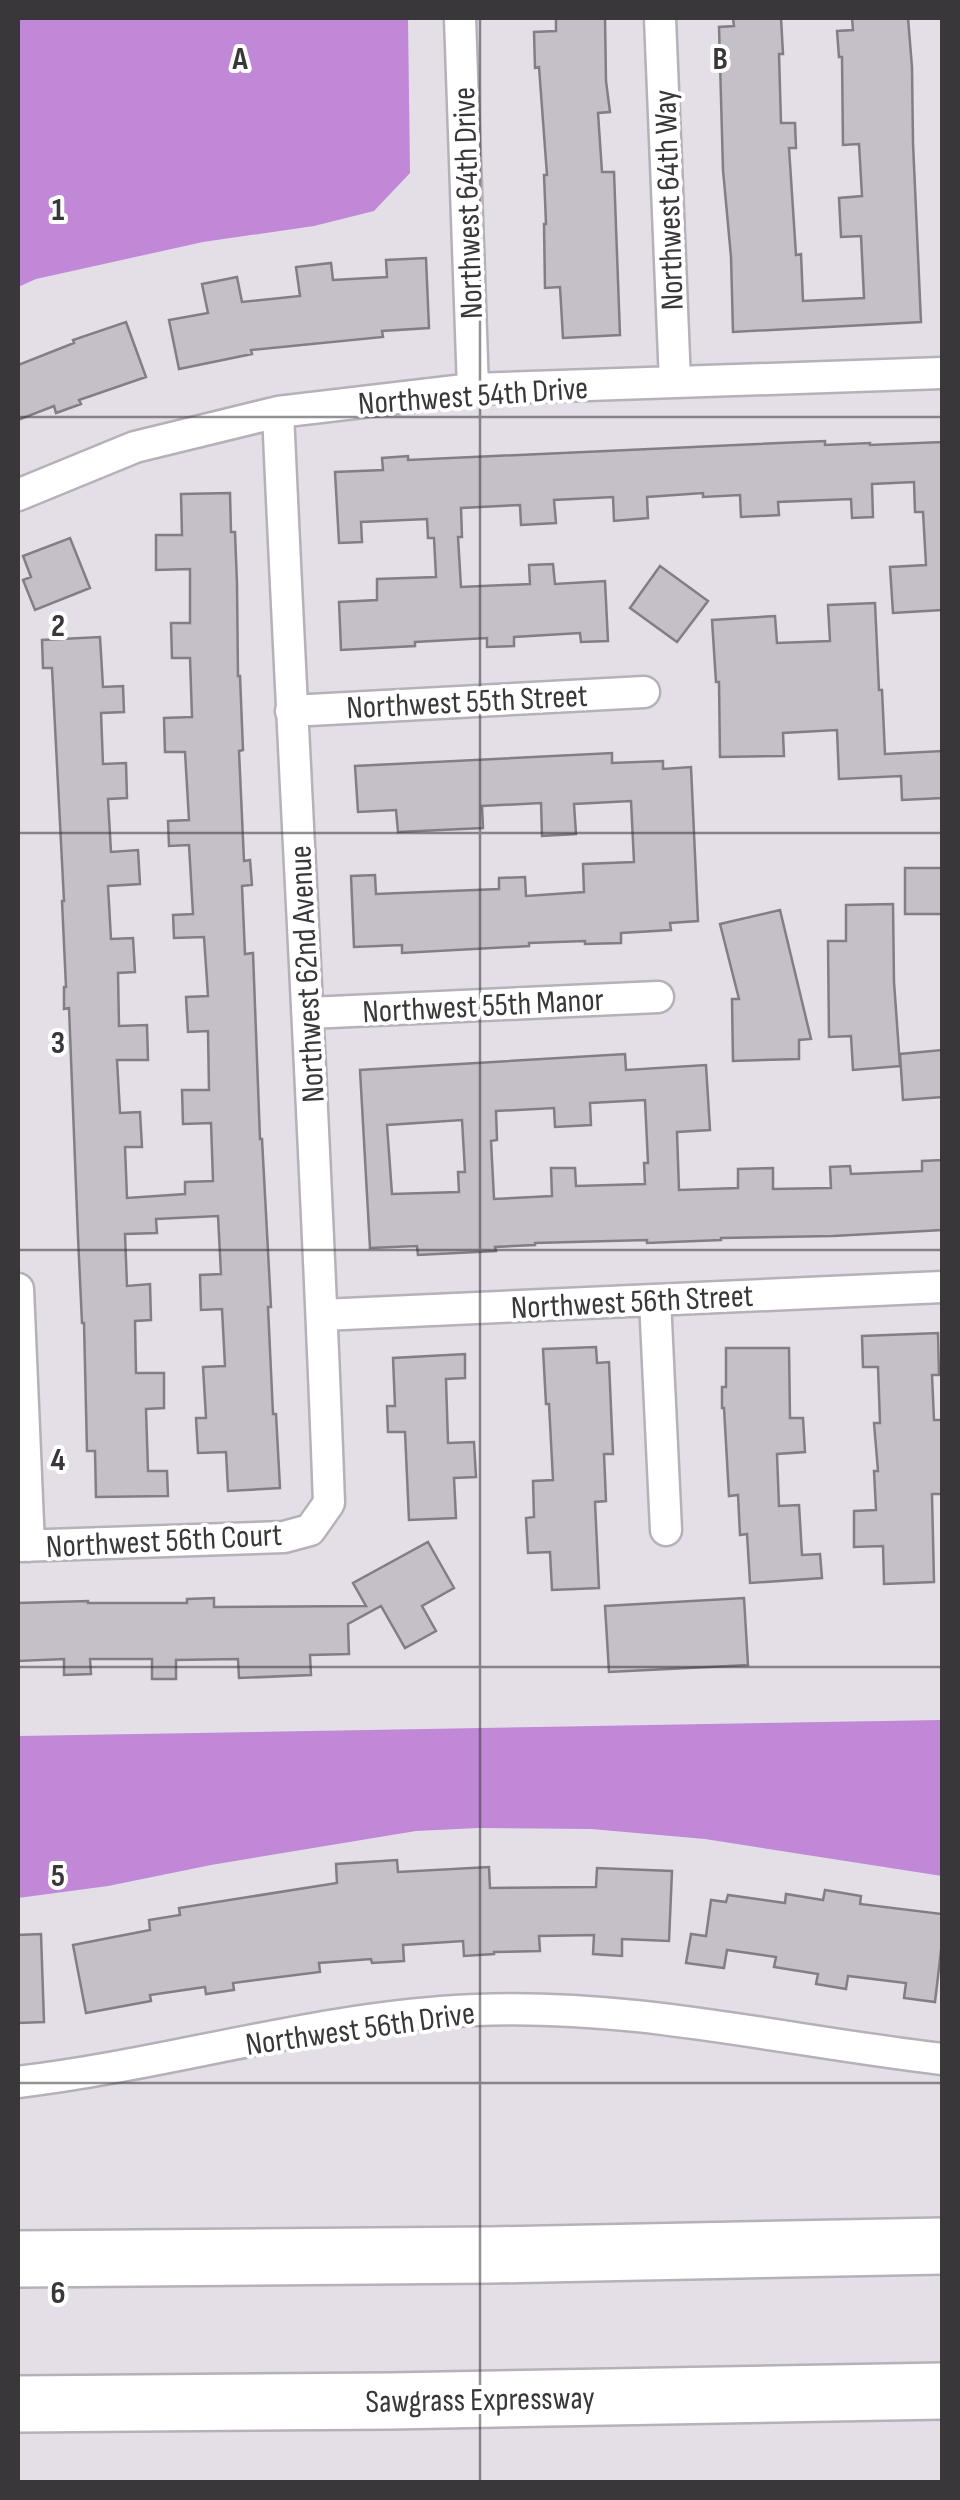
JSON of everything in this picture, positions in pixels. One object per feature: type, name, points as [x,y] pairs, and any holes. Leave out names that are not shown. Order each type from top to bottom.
[{"type":"highway","points":[[18,2259],[455,2256],[942,2246]]},
{"type":"highway","name":"Sawgrass Expressway","points":[[18,2404],[942,2391]]},
{"type":"street","name":"Northwest 64th Drive","points":[[460,18],[473,389]]},
{"type":"street","name":"Northwest 64th Way","points":[[660,18],[676,382]]},
{"type":"street","name":"Northwest 54th Drive","points":[[18,495],[135,446],[278,412],[473,389],[942,373]]},
{"type":"street","name":"Northwest 62nd Avenue","points":[[278,412],[329,1503],[310,1530]]},
{"type":"street","name":"Northwest 55th Street","points":[[291,711],[644,692]]},
{"type":"street","name":"Northwest 55th Manor","points":[[309,1013],[658,997]]},
{"type":"street","name":"Northwest 56th Street","points":[[322,1315],[942,1287]]},
{"type":"street","points":[[18,1289],[24,1546]]},
{"type":"street","points":[[655,1300],[666,1530]]},
{"type":"street","name":"Northwest 56th Court","points":[[24,1546],[284,1537],[310,1530]]},
{"type":"street","name":"Northwest 56th Drive","points":[[18,2082],[74,2076],[366,2020],[474,2010],[578,2010],[696,2022],[942,2060]]},
{"type":"shaded area","points":[[18,18],[408,18],[410,173],[374,211],[314,226],[203,242],[36,279],[18,287]]},
{"type":"shaded area","points":[[942,1720],[942,1876],[705,1839],[591,1829],[478,1828],[416,1831],[108,1886],[18,1898],[18,1736]]},
{"type":"building","points":[[556,18],[605,18],[610,112],[598,113],[602,172],[614,172],[620,335],[563,338],[560,287],[545,288],[547,175],[534,32],[556,31]]},
{"type":"building","points":[[733,18],[781,18],[781,123],[795,123],[796,148],[789,148],[803,301],[864,298],[861,236],[841,237],[839,198],[862,196],[859,144],[843,145],[842,57],[837,31],[853,30],[852,18],[908,18],[921,322],[733,332],[719,27],[734,26]]},
{"type":"building","points":[[426,258],[429,328],[382,331],[383,337],[251,350],[252,354],[179,369],[169,320],[208,313],[202,284],[237,277],[242,302],[300,296],[296,267],[331,263],[333,280],[387,277],[386,260]]},
{"type":"building","points":[[126,322],[146,377],[79,400],[81,404],[56,413],[54,406],[18,420],[18,365]]},
{"type":"building","points":[[825,441],[825,445],[942,442],[942,610],[893,613],[890,567],[926,565],[923,512],[915,512],[914,482],[872,484],[873,517],[852,518],[851,499],[778,502],[779,515],[741,517],[740,495],[703,497],[703,493],[647,497],[648,518],[614,521],[613,497],[554,500],[556,523],[521,525],[520,505],[461,508],[461,587],[530,584],[529,565],[553,564],[555,584],[605,581],[608,641],[581,642],[580,633],[514,637],[514,646],[487,647],[487,638],[341,650],[339,602],[377,600],[377,579],[436,577],[434,538],[428,538],[427,519],[361,522],[362,542],[339,543],[335,472],[383,470],[382,458],[408,456],[408,460]]},
{"type":"building","points":[[230,493],[237,584],[244,861],[250,860],[252,885],[242,886],[245,954],[253,953],[273,1414],[280,1488],[228,1491],[226,1452],[198,1453],[196,1418],[206,1418],[203,1367],[225,1366],[222,1309],[201,1310],[200,1275],[221,1274],[218,1216],[156,1219],[157,1233],[125,1234],[127,1286],[150,1284],[151,1320],[135,1321],[136,1373],[164,1373],[164,1408],[146,1409],[148,1471],[167,1471],[168,1496],[96,1497],[95,1451],[87,1451],[69,1008],[64,1009],[64,901],[52,668],[43,668],[42,640],[100,637],[103,687],[123,686],[124,712],[101,713],[103,764],[126,763],[127,798],[108,799],[111,852],[138,850],[140,884],[108,886],[111,939],[133,938],[135,972],[118,973],[119,1026],[147,1025],[148,1060],[117,1060],[120,1113],[140,1112],[142,1147],[125,1147],[127,1198],[185,1194],[185,1182],[213,1181],[211,1123],[183,1124],[182,1090],[209,1090],[208,1031],[188,1032],[186,997],[208,996],[204,937],[174,938],[173,915],[193,914],[189,845],[169,846],[168,821],[189,820],[185,752],[165,752],[164,718],[192,717],[190,658],[172,658],[171,623],[190,623],[190,569],[156,570],[156,535],[182,535],[181,494]]},
{"type":"building","points":[[70,538],[90,588],[35,610],[23,580],[31,577],[23,556]]},
{"type":"building","points":[[660,566],[708,601],[677,642],[630,608]]},
{"type":"building","points":[[875,603],[885,754],[942,751],[942,798],[902,800],[901,776],[839,779],[837,730],[783,733],[784,756],[720,757],[719,682],[712,620],[775,616],[777,643],[830,641],[828,605]]},
{"type":"building","points":[[612,753],[612,763],[663,761],[663,769],[691,767],[698,921],[670,923],[671,930],[621,933],[621,943],[529,943],[402,953],[402,945],[354,947],[351,876],[375,875],[376,894],[499,889],[499,878],[525,877],[526,896],[584,892],[583,864],[634,862],[631,801],[574,804],[576,834],[542,836],[541,803],[482,806],[483,828],[398,832],[396,810],[358,812],[355,766]]},
{"type":"building","points":[[905,868],[942,868],[942,914],[905,914]]},
{"type":"building","points":[[893,904],[900,1066],[853,1070],[851,1036],[829,1037],[828,941],[846,941],[846,905]]},
{"type":"building","points":[[780,910],[811,1039],[799,1040],[799,1059],[733,1061],[732,999],[739,999],[720,924]]},
{"type":"building","points":[[942,1050],[942,1097],[903,1100],[900,1054]]},
{"type":"building","points":[[625,1054],[626,1070],[706,1065],[710,1130],[677,1132],[679,1190],[738,1188],[738,1169],[773,1168],[773,1189],[831,1188],[830,1167],[850,1166],[851,1174],[922,1171],[922,1161],[942,1160],[942,1230],[647,1243],[535,1243],[495,1247],[496,1251],[418,1255],[417,1246],[370,1248],[360,1070]],"holes":[[[645,1100],[645,1184],[576,1186],[575,1168],[551,1168],[552,1196],[494,1199],[491,1141],[497,1140],[496,1111],[554,1108],[555,1127],[591,1125],[590,1103]],[[462,1120],[465,1172],[458,1172],[459,1192],[392,1194],[387,1125]]]},
{"type":"building","points":[[938,1333],[939,1375],[932,1375],[934,1420],[942,1420],[942,1494],[932,1494],[934,1582],[884,1584],[883,1546],[854,1547],[854,1511],[876,1510],[874,1423],[880,1423],[878,1367],[863,1367],[862,1336]]},
{"type":"building","points":[[596,1347],[597,1363],[609,1362],[613,1454],[604,1454],[606,1501],[595,1502],[599,1588],[552,1590],[550,1552],[528,1553],[526,1518],[534,1517],[533,1481],[553,1480],[543,1349]]},
{"type":"building","points":[[726,1348],[789,1348],[790,1418],[803,1418],[805,1452],[777,1454],[779,1506],[799,1505],[802,1555],[820,1554],[822,1578],[750,1583],[747,1534],[740,1535],[738,1495],[729,1496],[722,1408]]},
{"type":"building","points":[[465,1354],[465,1378],[446,1379],[448,1443],[474,1442],[476,1477],[454,1478],[456,1518],[409,1520],[405,1432],[388,1432],[387,1406],[395,1406],[393,1358]]},
{"type":"building","points":[[428,1542],[454,1588],[422,1606],[436,1631],[405,1648],[381,1606],[348,1624],[349,1654],[310,1655],[311,1675],[239,1678],[238,1659],[176,1660],[176,1679],[152,1679],[152,1659],[90,1659],[91,1674],[64,1675],[64,1659],[18,1661],[18,1603],[187,1603],[187,1599],[214,1598],[214,1607],[366,1606],[353,1583]]},
{"type":"building","points":[[744,1598],[748,1665],[609,1672],[605,1606]]},
{"type":"building","points":[[397,1860],[398,1872],[489,1867],[490,1888],[596,1887],[597,1868],[672,1871],[669,1941],[622,1939],[622,1956],[593,1954],[594,1935],[539,1936],[540,1951],[464,1956],[463,1941],[403,1945],[404,1961],[319,1963],[320,1972],[233,1983],[234,1990],[206,1994],[205,1987],[150,1995],[151,2001],[86,2013],[73,1945],[150,1930],[149,1920],[180,1915],[179,1908],[337,1883],[336,1864]]},
{"type":"building","points":[[825,1890],[861,1896],[860,1904],[942,1914],[935,2002],[904,1998],[906,1983],[848,1976],[846,1989],[816,1984],[818,1974],[774,1967],[776,1957],[727,1950],[724,1968],[686,1963],[691,1934],[706,1936],[711,1900],[726,1902],[728,1895],[785,1903],[786,1894],[823,1900]]},
{"type":"building","points":[[41,1934],[44,2022],[18,2023],[18,1935]]}]
